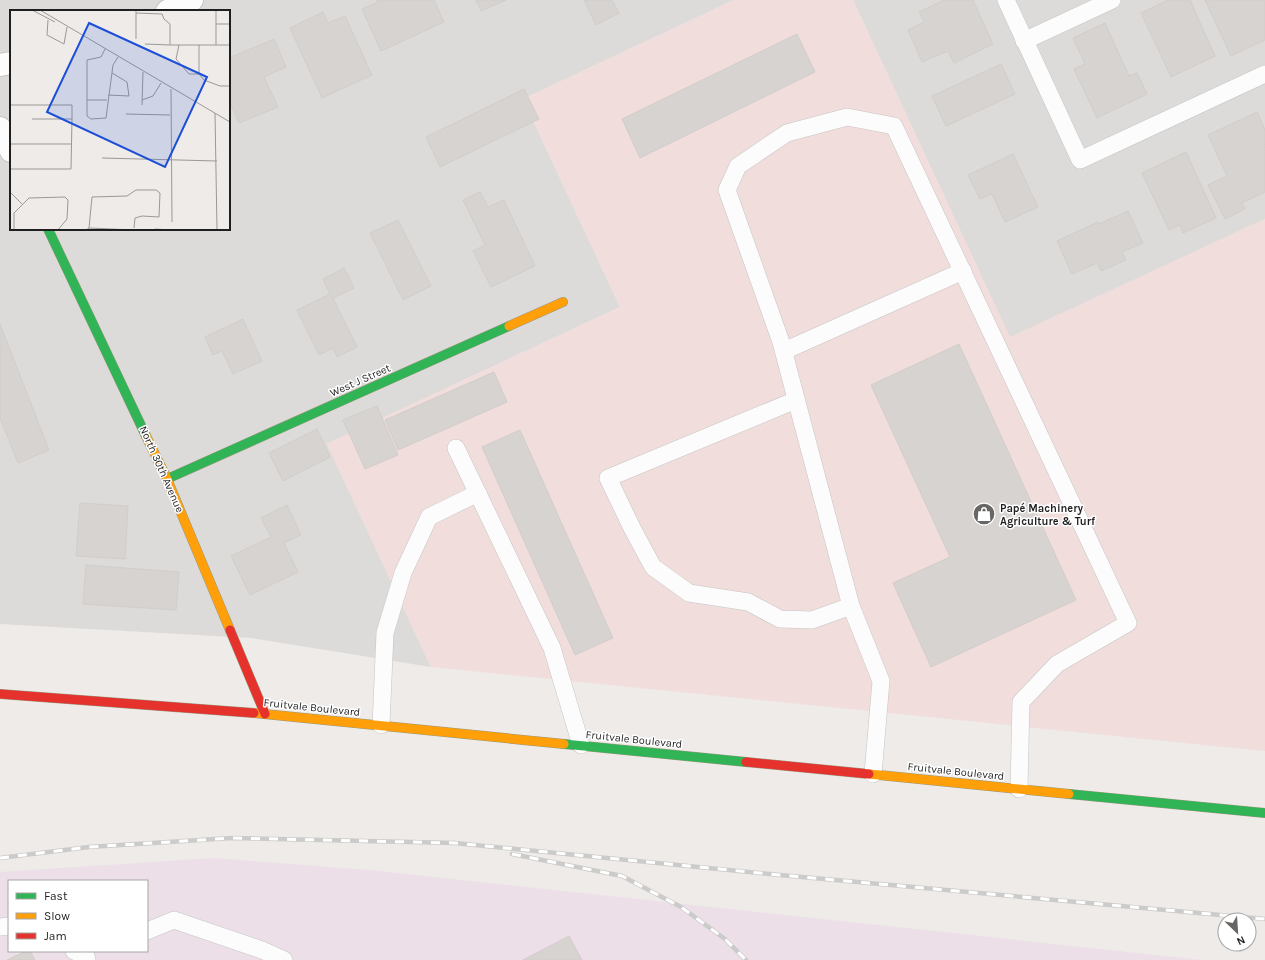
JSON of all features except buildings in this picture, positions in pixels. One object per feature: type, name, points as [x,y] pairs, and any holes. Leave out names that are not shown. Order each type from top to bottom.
[{"type":"main road","name":"North 30th Avenue","points":[[48,230],[168,479],[265,714]]},
{"type":"main road","name":"West J Street","points":[[168,479],[563,302]]},
{"type":"main road","name":"Fruitvale Boulevard","points":[[0,694],[265,714],[1265,813]]},
{"type":"street","points":[[169,10],[192,0]]},
{"type":"street","points":[[0,65],[10,63]]},
{"type":"street","points":[[0,128],[10,149]]},
{"type":"lane","points":[[1006,0],[1024,42],[1080,160],[1265,74]]},
{"type":"lane","points":[[1024,42],[1112,0]]},
{"type":"lane","points":[[873,774],[881,681],[851,606],[784,351],[727,190],[738,166],[787,133],[847,117],[894,126],[1128,623],[1057,664],[1021,702],[1019,789]]},
{"type":"lane","points":[[784,351],[963,271]]},
{"type":"lane","points":[[796,400],[608,478],[632,528],[653,566],[689,593],[748,602],[780,619],[812,620],[851,606]]},
{"type":"lane","points":[[456,448],[552,648],[581,745]]},
{"type":"lane","points":[[381,725],[386,633],[403,573],[429,517],[478,493]]},
{"type":"lane","points":[[148,931],[174,920],[262,950],[284,960]]},
{"type":"shaded area","points":[[0,0],[734,0],[523,99],[620,307],[327,444],[431,667],[251,638],[0,624]]},
{"type":"shaded area","points":[[734,0],[853,0],[1010,337],[1265,219],[1265,751],[431,667],[327,444],[620,307],[523,99]]},
{"type":"shaded area","points":[[853,0],[1265,0],[1265,219],[1010,338]]},
{"type":"shaded area","points":[[213,858],[369,870],[1202,960],[0,960],[0,872]]},
{"type":"railway","points":[[0,858],[89,847],[232,838],[455,843],[780,875],[1265,919]]},
{"type":"railway","points":[[512,854],[622,876],[681,907],[725,939],[746,960]]},
{"type":"traffic: fast","points":[[48,230],[146,436]]},
{"type":"traffic: fast","points":[[167,479],[509,326]]},
{"type":"traffic: fast","points":[[564,744],[746,762]]},
{"type":"traffic: fast","points":[[1069,794],[1265,813]]},
{"type":"traffic: slow","points":[[509,326],[563,302]]},
{"type":"traffic: slow","points":[[146,436],[167,479],[230,630]]},
{"type":"traffic: slow","points":[[254,713],[564,744]]},
{"type":"traffic: slow","points":[[869,774],[1069,794]]},
{"type":"traffic: jam","points":[[230,630],[265,714]]},
{"type":"traffic: jam","points":[[0,694],[254,713]]},
{"type":"traffic: jam","points":[[746,762],[869,774]]},
{"type":"place","name":"Papé Machinery Agriculture & Turf","points":[[984,514]]}]
